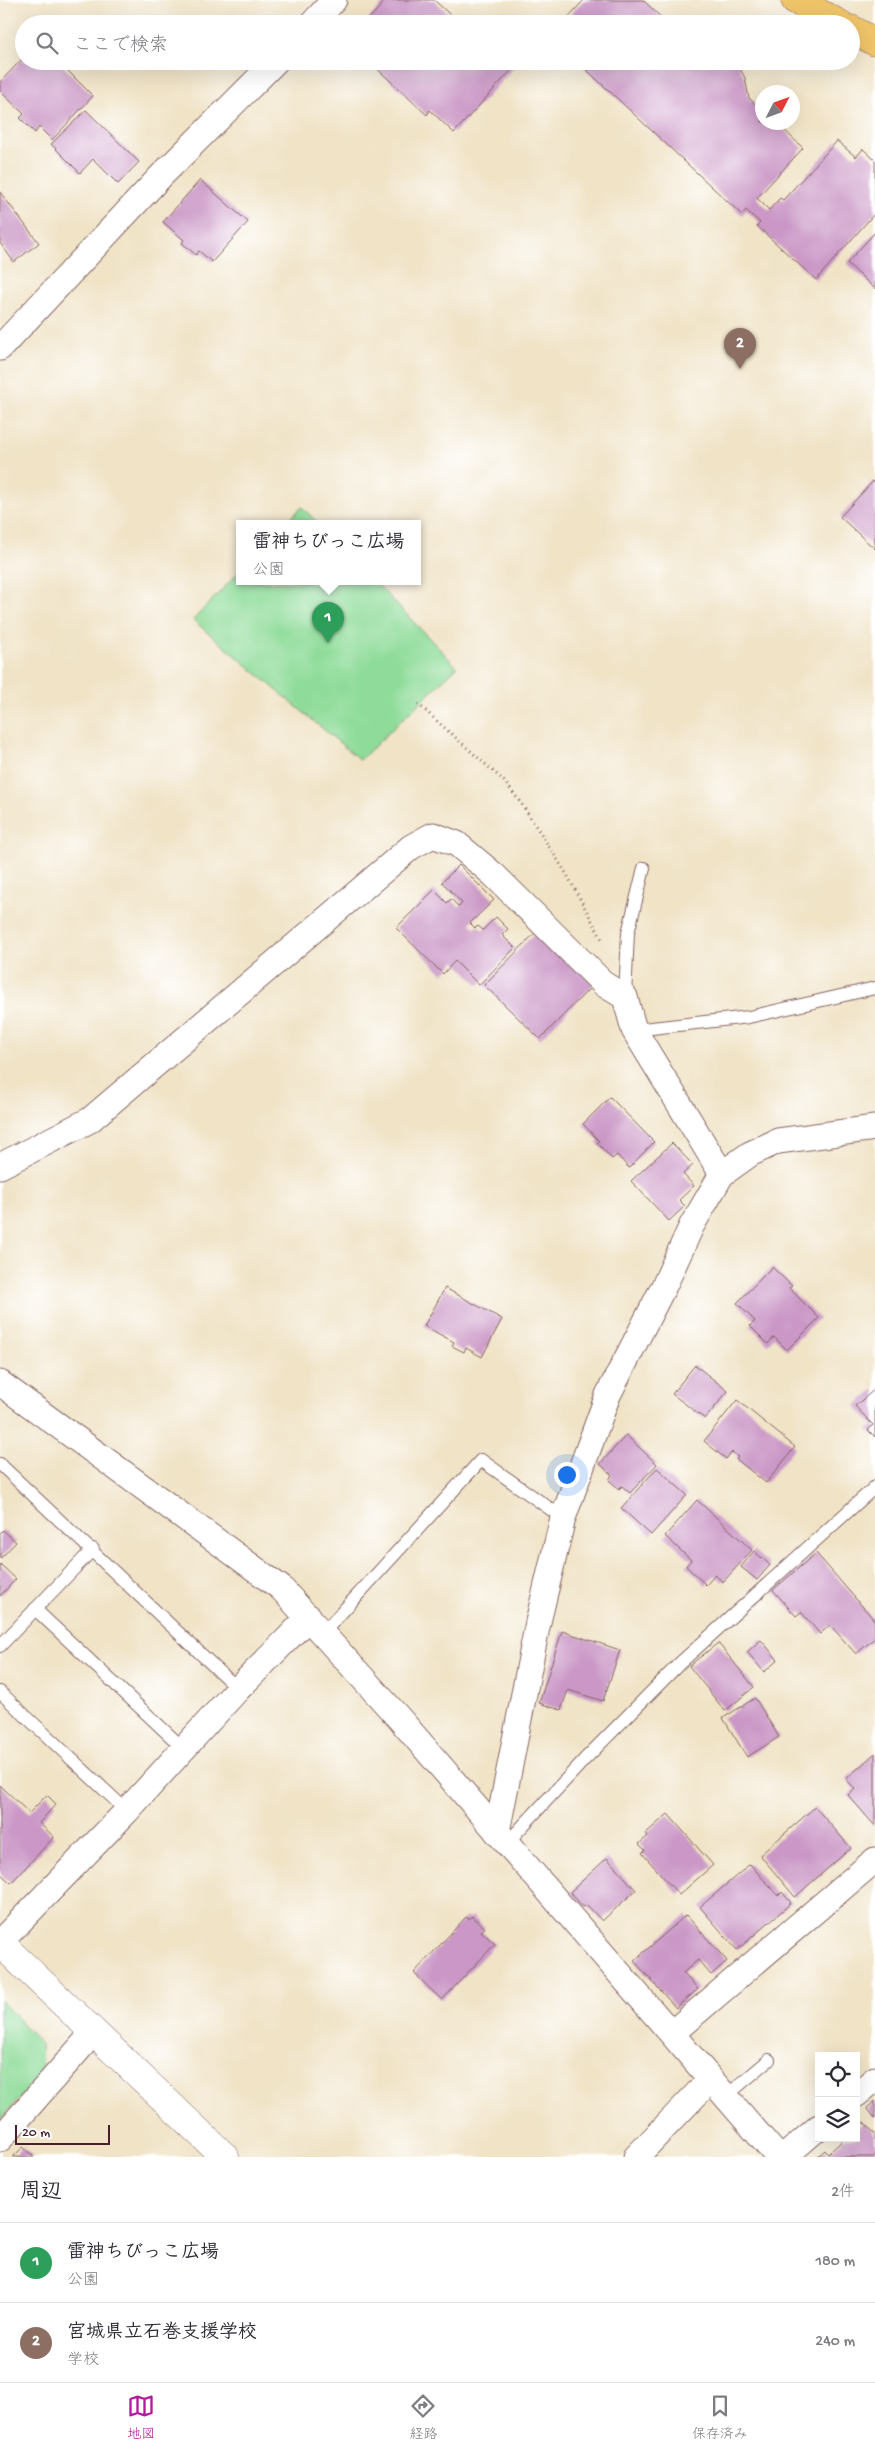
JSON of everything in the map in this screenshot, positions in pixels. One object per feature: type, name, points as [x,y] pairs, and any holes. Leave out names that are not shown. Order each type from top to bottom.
[{"type":"main road","points":[[795,0],[823,15]]},
{"type":"main road","points":[[860,34],[875,42]]},
{"type":"street","points":[[320,15],[334,0]]},
{"type":"street","points":[[0,348],[161,176],[267,70]]},
{"type":"street","points":[[0,1166],[90,1120],[411,847],[433,835],[457,844],[494,875],[605,985],[625,997],[634,1030],[722,1174]]},
{"type":"street","points":[[502,1838],[538,1622],[563,1518],[608,1395],[665,1284],[692,1224],[722,1174],[750,1154],[778,1141],[875,1128]]},
{"type":"street","points":[[0,1382],[281,1588],[502,1838],[672,2033],[717,2089],[778,2157]]},
{"type":"street","points":[[225,2157],[93,2033],[0,1942],[128,1811],[238,1689],[316,1626]]},
{"type":"street","points":[[672,2033],[875,1860]]},
{"type":"street","points":[[0,2139],[93,2033]]},
{"type":"street","points":[[860,2092],[875,2079]]},
{"type":"street","points":[[636,2157],[717,2089]]},
{"type":"street","points":[[784,2157],[815,2130]]},
{"type":"lane","points":[[625,997],[628,933],[644,868]]},
{"type":"lane","points":[[634,1030],[749,1017],[875,988]]},
{"type":"lane","points":[[316,1626],[480,1460],[563,1518]]},
{"type":"lane","points":[[0,1464],[93,1549],[238,1689]]},
{"type":"lane","points":[[502,1838],[585,1759],[680,1663],[875,1487]]},
{"type":"lane","points":[[0,1646],[93,1549]]},
{"type":"lane","points":[[35,1610],[183,1748]]},
{"type":"lane","points":[[0,1692],[128,1811]]},
{"type":"lane","points":[[717,2089],[769,2060]]},
{"type":"path","points":[[418,704],[503,780],[521,803],[566,873],[605,947]]},
{"type":"green space","points":[[302,507],[315,520],[289,520]]},
{"type":"green space","points":[[236,575],[236,585],[378,585],[457,667],[360,760],[193,620]]},
{"type":"green space","points":[[0,2000],[41,2044],[42,2075],[0,2119]]},
{"type":"building","points":[[386,0],[434,0],[450,15],[372,15]]},
{"type":"building","points":[[584,0],[643,0],[659,15],[570,15]]},
{"type":"building","points":[[15,66],[15,70],[67,70],[93,96],[52,140],[39,127],[35,133],[20,118],[24,114],[0,91],[0,82]]},
{"type":"building","points":[[378,70],[511,70],[454,133],[430,110],[427,115]]},
{"type":"building","points":[[587,70],[741,70],[745,78],[749,98],[755,104],[755,130],[784,130],[803,148],[757,198],[769,210],[780,198],[783,200],[837,141],[856,157],[863,149],[875,160],[875,213],[816,280],[757,226],[760,223],[746,210],[742,215]]},
{"type":"building","points":[[86,110],[139,162],[118,184],[93,159],[80,173],[51,144]]},
{"type":"building","points":[[200,180],[248,222],[212,262],[199,251],[196,255],[182,243],[184,240],[163,222]]},
{"type":"building","points":[[0,192],[39,243],[14,262],[0,243]]},
{"type":"building","points":[[875,232],[875,289],[847,263]]},
{"type":"building","points":[[873,481],[875,483],[875,549],[840,517]]},
{"type":"building","points":[[459,865],[494,900],[470,923],[475,928],[478,926],[483,930],[496,917],[508,929],[502,935],[515,948],[479,985],[455,961],[443,974],[396,928],[434,890],[447,903],[451,899],[459,907],[462,903],[442,882]]},
{"type":"building","points":[[538,930],[594,984],[540,1039],[484,985]]},
{"type":"building","points":[[610,1097],[654,1142],[629,1168],[617,1155],[612,1159],[583,1124]]},
{"type":"building","points":[[672,1143],[693,1165],[683,1174],[694,1186],[679,1200],[685,1206],[669,1221],[631,1181]]},
{"type":"building","points":[[772,1267],[792,1286],[789,1288],[819,1318],[787,1350],[774,1337],[768,1344],[750,1326],[755,1321],[737,1303]]},
{"type":"building","points":[[445,1288],[502,1319],[482,1357],[466,1348],[464,1352],[452,1346],[454,1342],[424,1326]]},
{"type":"building","points":[[695,1365],[728,1391],[705,1419],[672,1394]]},
{"type":"building","points":[[875,1389],[875,1437],[868,1430],[873,1425],[855,1406]]},
{"type":"building","points":[[737,1400],[795,1447],[766,1483],[736,1459],[738,1457],[732,1452],[726,1459],[704,1441]]},
{"type":"building","points":[[626,1435],[657,1464],[630,1493],[622,1486],[619,1489],[609,1480],[612,1475],[600,1464]]},
{"type":"building","points":[[657,1468],[687,1495],[651,1535],[621,1508]]},
{"type":"building","points":[[697,1500],[752,1550],[723,1582],[715,1575],[706,1585],[686,1566],[691,1560],[665,1536]]},
{"type":"building","points":[[3,1530],[16,1542],[0,1559],[0,1533]]},
{"type":"building","points":[[754,1551],[770,1565],[757,1580],[741,1567]]},
{"type":"building","points":[[816,1553],[875,1621],[875,1638],[856,1654],[830,1625],[820,1634],[801,1612],[796,1616],[773,1590]]},
{"type":"building","points":[[0,1564],[16,1579],[0,1596]]},
{"type":"building","points":[[562,1631],[620,1650],[603,1701],[568,1690],[561,1710],[539,1703]]},
{"type":"building","points":[[761,1640],[778,1660],[764,1672],[747,1652]]},
{"type":"building","points":[[718,1643],[754,1687],[725,1711],[689,1666]]},
{"type":"building","points":[[755,1698],[779,1737],[747,1757],[723,1718]]},
{"type":"building","points":[[875,1753],[875,1826],[848,1795],[855,1789],[846,1779]]},
{"type":"building","points":[[0,1785],[29,1813],[47,1795],[56,1804],[39,1823],[54,1837],[11,1883],[0,1873]]},
{"type":"building","points":[[815,1807],[851,1848],[795,1897],[760,1855]]},
{"type":"building","points":[[668,1814],[713,1865],[679,1895],[642,1853],[645,1850],[639,1844],[648,1836],[646,1833]]},
{"type":"building","points":[[607,1858],[636,1890],[602,1921],[587,1905],[583,1907],[570,1892]]},
{"type":"building","points":[[750,1864],[778,1896],[782,1892],[791,1903],[737,1950],[700,1907]]},
{"type":"building","points":[[686,1915],[727,1961],[711,1975],[698,1960],[683,1973],[698,1989],[676,2008],[634,1961]]},
{"type":"building","points":[[472,1916],[485,1928],[481,1931],[495,1944],[442,2000],[414,1973],[466,1917],[469,1919]]},
{"type":"building","points":[[875,2101],[875,2118],[867,2108]]},
{"type":"building","points":[[864,2122],[875,2134],[875,2157],[817,2157],[825,2150],[828,2154],[841,2142],[860,2142],[860,2125]]},
{"type":"building","points":[[23,2147],[34,2157],[13,2157]]},
{"type":"place","name":"宮城県立石巻支援学校","points":[[740,369]]},
{"type":"place","name":"雷神ちびっこ広場","points":[[328,643]]}]
